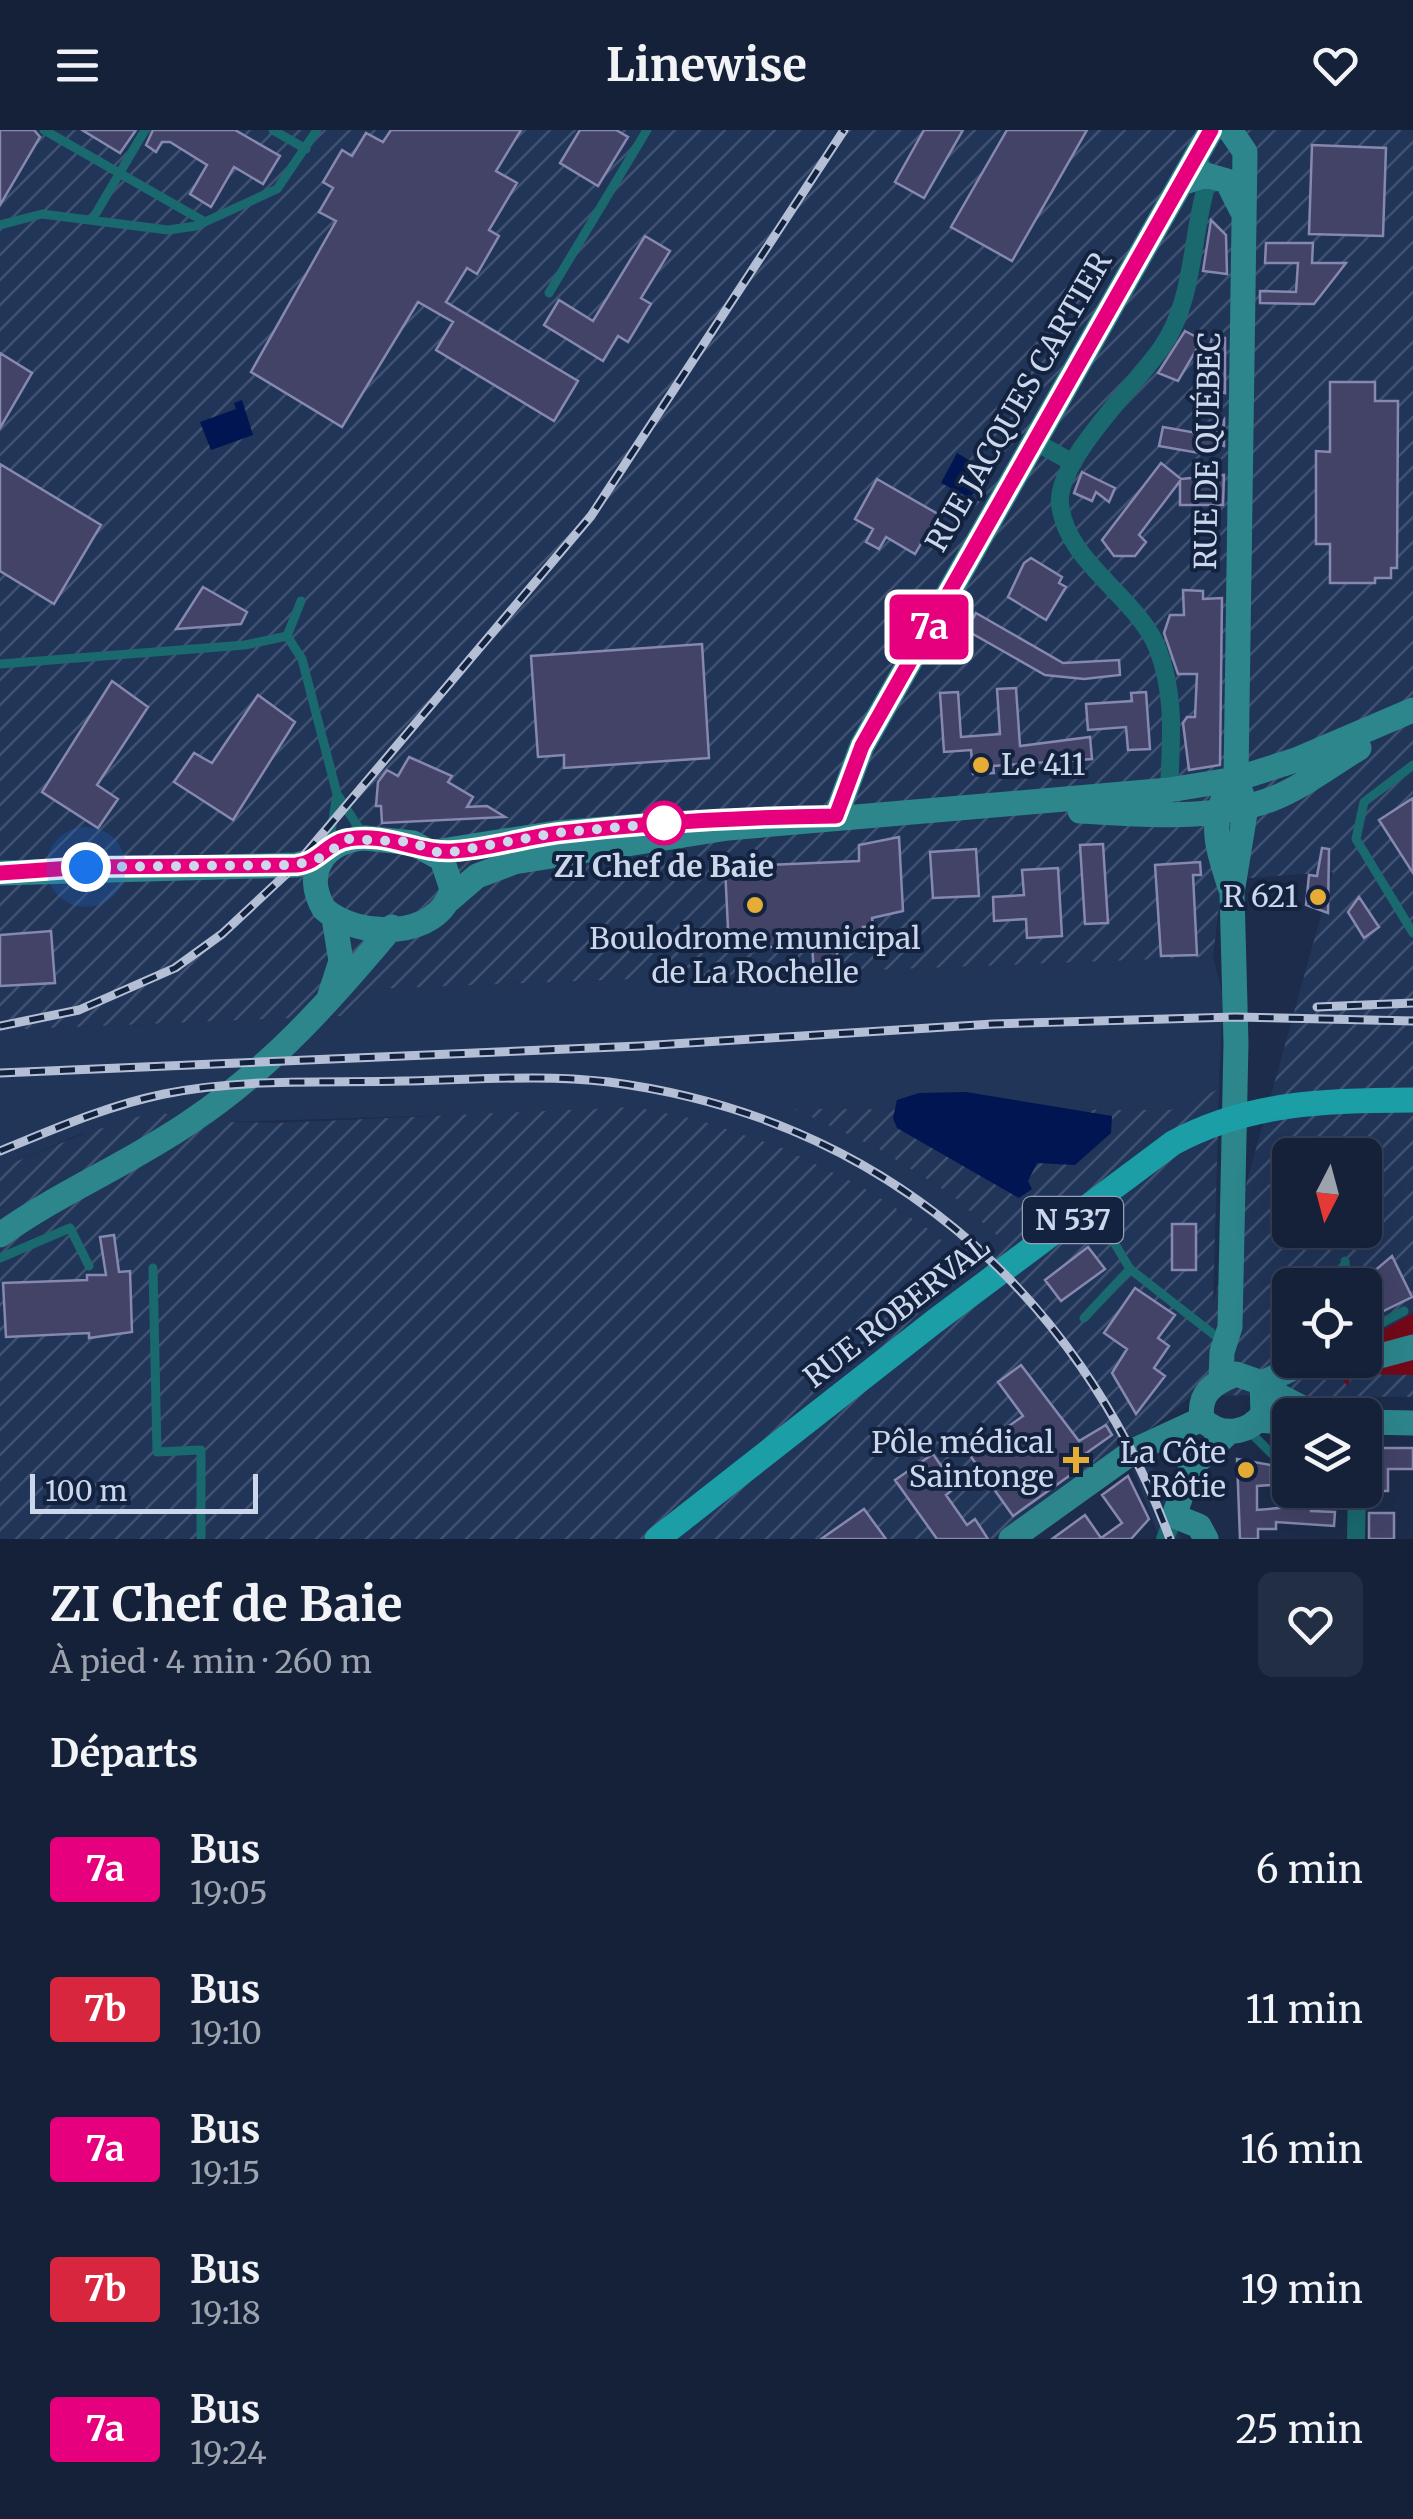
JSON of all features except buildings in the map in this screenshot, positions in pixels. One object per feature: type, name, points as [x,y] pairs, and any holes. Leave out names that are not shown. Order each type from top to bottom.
[{"type":"main road","name":"RUE ROBERVAL","points":[[657,1539],[935,1321],[1173,1144],[1200,1129],[1276,1106],[1413,1100]]},
{"type":"street","name":"RUE JACQUES CARTIER","points":[[836,816],[862,746],[1034,441],[1195,171],[1211,130]]},
{"type":"street","name":"RUE DE QUÉBEC","points":[[1221,1380],[1227,1335],[1236,1043],[1232,894],[1245,152],[1230,130]]},
{"type":"street","points":[[1169,790],[1173,712],[1156,645],[1139,616],[1072,540],[1060,502],[1073,463],[1174,328],[1184,301],[1195,171],[1228,181],[1238,198],[1243,219]]},
{"type":"street","points":[[1034,441],[1073,463]]},
{"type":"street","points":[[990,806],[1233,798],[1300,786],[1413,710]]},
{"type":"street","points":[[434,852],[1169,790],[1233,798],[1296,760],[1413,710]]},
{"type":"street","points":[[334,918],[416,928],[430,922],[476,876],[496,867],[630,835]]},
{"type":"street","points":[[0,873],[193,864],[296,865],[348,839],[365,838],[413,842],[434,852],[448,868],[449,900]]},
{"type":"street","points":[[321,1006],[341,961],[334,918],[317,892],[315,877],[324,854]]},
{"type":"street","points":[[193,864],[280,879],[317,892]]},
{"type":"street","points":[[0,1235],[220,1102],[251,1078],[392,927]]},
{"type":"street","name":"RUE DE QUÉBEC","points":[[1227,1335],[1260,1382]]},
{"type":"street","points":[[1382,1356],[1413,1348]]},
{"type":"street","points":[[1206,1539],[1200,1526],[1170,1527],[1190,1460],[1224,1421],[1221,1380],[1236,1374],[1287,1398]]},
{"type":"street","points":[[1260,1382],[1272,1376]]},
{"type":"street","points":[[1011,1539],[1164,1436],[1224,1421],[1266,1405],[1260,1382]]},
{"type":"street","points":[[1224,1421],[1272,1423]]},
{"type":"street","points":[[1382,1422],[1413,1422]]},
{"type":"street","points":[[1164,1436],[1190,1460]]},
{"type":"street","points":[[1356,1539],[1357,1508]]},
{"type":"lane","points":[[44,130],[204,222]]},
{"type":"lane","points":[[92,220],[145,130]]},
{"type":"lane","points":[[273,130],[306,149]]},
{"type":"lane","points":[[0,226],[42,214],[168,230],[204,222],[277,189],[317,130]]},
{"type":"lane","points":[[549,293],[647,130]]},
{"type":"lane","points":[[287,636],[301,602]]},
{"type":"lane","points":[[0,664],[245,644],[287,636]]},
{"type":"lane","points":[[287,636],[302,659],[337,794],[365,838]]},
{"type":"lane","points":[[1413,766],[1364,802],[1356,839],[1413,933]]},
{"type":"lane","points":[[324,854],[337,794]]},
{"type":"lane","points":[[0,1258],[56,1230],[70,1228],[89,1266]]},
{"type":"lane","points":[[1112,1238],[1130,1269],[1227,1335]]},
{"type":"lane","points":[[1345,1260],[1346,1268]]},
{"type":"lane","points":[[153,1268],[157,1452],[202,1450],[201,1539]]},
{"type":"lane","points":[[1084,1318],[1130,1269]]},
{"type":"lane","points":[[1382,1323],[1404,1311]]},
{"type":"lane","points":[[1224,1421],[1272,1458]]},
{"type":"shaded area","points":[[0,130],[1413,130],[1413,1397],[1193,1395],[1125,1449],[995,1539],[0,1539],[0,1168],[81,1135],[153,1112],[226,1122],[278,1123],[634,1107],[699,1120],[780,1147],[859,1185],[927,1228],[976,1271],[1003,1241],[952,1195],[879,1149],[795,1109],[1170,1110],[1219,1089],[1213,1304],[1333,872],[1222,880],[1213,957],[371,989],[342,1016],[0,1030]]},
{"type":"shaded area","points":[[242,400],[253,435],[211,450],[200,422],[236,409],[234,403]]},
{"type":"shaded area","points":[[957,453],[988,471],[970,498],[941,483]]},
{"type":"shaded area","points":[[1213,957],[1223,995],[1219,1089],[1170,1110],[798,1109],[879,1149],[952,1195],[1003,1241],[976,1272],[927,1228],[859,1185],[780,1147],[699,1120],[549,1112],[226,1122],[81,1134],[0,1168],[0,1030],[342,1016],[371,989]]},
{"type":"shaded area","points":[[966,1092],[1112,1116],[1111,1133],[1075,1165],[1037,1163],[1028,1181],[1032,1189],[1019,1198],[897,1128],[893,1118],[897,1100],[919,1093]]},
{"type":"shaded area","points":[[1413,1313],[1413,1375],[1382,1374],[1382,1330]]},
{"type":"shaded area","points":[[1139,1438],[1181,1539],[1160,1539],[1125,1449]]},
{"type":"railway","points":[[0,1026],[79,1010],[175,968],[222,934],[296,865],[591,516],[844,130]]},
{"type":"railway","points":[[1317,1007],[1413,1003]]},
{"type":"railway","points":[[0,1073],[640,1046],[993,1024],[1235,1017],[1413,1021]]},
{"type":"railway","points":[[0,1151],[121,1105],[223,1086],[558,1078],[609,1082],[707,1101],[797,1133],[881,1176],[956,1230],[1023,1293],[1081,1367],[1130,1449],[1170,1539]]},
{"type":"bus line","name":"7a","points":[[0,873],[86,867],[296,865],[320,858],[338,842],[348,839],[413,842],[434,852],[452,852],[556,833],[732,817],[836,816],[862,746],[1211,130]]},
{"type":"place","name":"Le 411","points":[[981,765]]},
{"type":"place","name":"ZI Chef de Baie","points":[[664,823]]},
{"type":"place","name":"R 621","points":[[1318,897]]},
{"type":"place","name":"Boulodrome municipal de La Rochelle","points":[[755,905]]},
{"type":"place","name":"Pôle médical Saintonge","points":[[1076,1460]]},
{"type":"place","name":"La Côte Rôtie","points":[[1246,1470]]},
{"type":"route","points":[[86,867],[296,865],[320,858],[338,842],[348,839],[413,842],[434,852],[452,852],[556,833],[664,823]]}]
